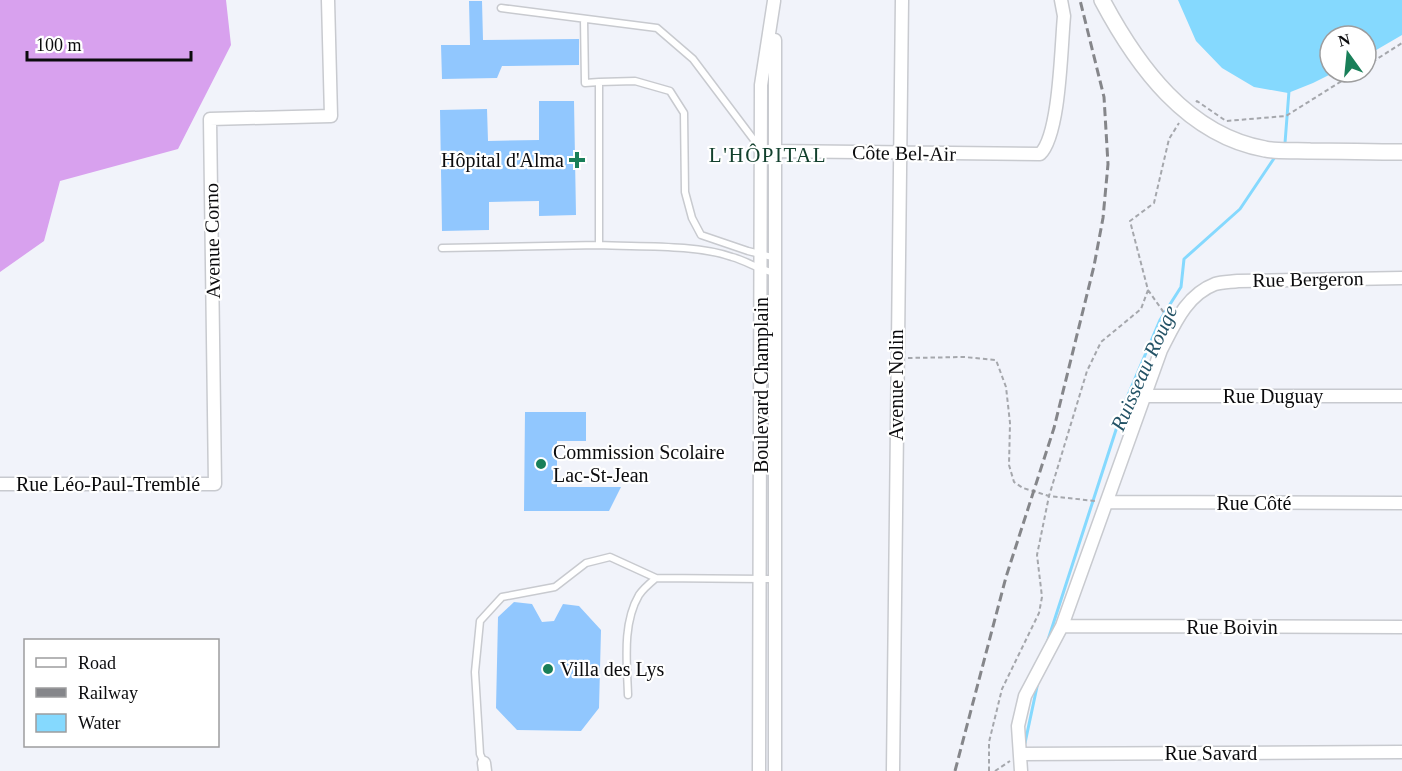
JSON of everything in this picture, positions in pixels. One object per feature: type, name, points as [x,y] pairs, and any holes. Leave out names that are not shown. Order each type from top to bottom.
[{"type":"street","name":"Avenue Corno","points":[[215,484],[210,119],[331,116],[328,0]]},
{"type":"street","name":"Boulevard Champlain","points":[[759,771],[761,85],[774,0]]},
{"type":"street","name":"Boulevard Champlain","points":[[774,0],[775,771]]},
{"type":"street","name":"Avenue Nolin","points":[[893,771],[898,154],[902,0]]},
{"type":"street","name":"Côte Bel-Air","points":[[762,151],[1040,154],[1054,126],[1064,16],[1061,0]]},
{"type":"street","points":[[1102,0],[1115,24],[1152,79],[1186,112],[1229,140],[1266,150],[1402,152]]},
{"type":"street","name":"Rue Bergeron","points":[[1174,326],[1193,298],[1215,284],[1238,281],[1402,278]]},
{"type":"street","points":[[1021,771],[1018,726],[1025,696],[1062,626],[1161,350],[1174,326]]},
{"type":"street","name":"Rue Duguay","points":[[1145,396],[1402,396]]},
{"type":"street","name":"Rue Léo-Paul-Tremblé","points":[[0,484],[215,484]]},
{"type":"street","name":"Rue Côté","points":[[1107,502],[1402,503]]},
{"type":"street","name":"Rue Boivin","points":[[1062,626],[1402,627]]},
{"type":"street","name":"Rue Savard","points":[[1020,754],[1402,752]]},
{"type":"lane","points":[[501,8],[657,28],[693,59],[762,151]]},
{"type":"lane","points":[[584,19],[585,83],[635,81],[670,91],[684,113],[685,192],[692,218],[701,235],[776,258]]},
{"type":"lane","points":[[599,82],[599,245]]},
{"type":"lane","points":[[442,248],[599,245],[697,250],[733,257],[762,270],[776,273]]},
{"type":"lane","points":[[485,767],[480,754],[475,672],[480,621],[502,597],[555,587],[586,563],[610,556],[656,578],[776,579]]},
{"type":"lane","points":[[628,695],[626,655],[630,618],[639,595],[656,578]]},
{"type":"path","points":[[1378,58],[1402,43]]},
{"type":"path","points":[[1174,326],[1148,290],[1130,221],[1154,203],[1169,139],[1186,112],[1197,101],[1226,121],[1286,116],[1337,84]]},
{"type":"path","points":[[988,771],[989,742],[1002,689],[1039,613],[1042,597],[1037,555],[1049,496],[1087,371],[1101,342],[1141,309],[1148,290]]},
{"type":"path","points":[[897,358],[964,357],[996,360],[1006,387],[1010,423],[1009,465],[1014,482],[1023,488],[1049,496],[1107,502]]},
{"type":"path","points":[[995,771],[1020,754]]},
{"type":"shaded area","points":[[0,0],[226,0],[231,45],[178,149],[60,181],[44,241],[0,272]]},
{"type":"water","points":[[1178,0],[1402,0],[1402,35],[1378,49],[1378,24],[1318,24],[1318,80],[1288,93],[1254,87],[1222,68],[1196,41]]},
{"type":"building","points":[[469,1],[482,1],[483,40],[579,39],[579,65],[502,66],[497,78],[442,79],[441,45],[470,45]]},
{"type":"building","points":[[539,101],[574,101],[576,215],[539,216],[539,201],[489,202],[489,230],[442,231],[440,110],[487,109],[488,141],[539,140]]},
{"type":"building","name":"Commission Scolaire Lac-St-Jean","points":[[525,412],[586,412],[586,441],[557,441],[557,487],[621,487],[609,511],[524,511]]},
{"type":"building","name":"Villa des Lys","points":[[514,602],[532,604],[542,622],[554,621],[563,604],[579,606],[601,630],[599,708],[581,731],[517,730],[496,708],[498,617]]},
{"type":"waterway","name":"Ruisseau Rouge","points":[[1283,147],[1289,91]]},
{"type":"waterway","name":"Ruisseau Rouge","points":[[1047,643],[1125,402],[1160,320],[1181,287],[1184,259],[1240,209],[1277,154]]},
{"type":"waterway","name":"Ruisseau Rouge","points":[[1025,743],[1038,682]]},
{"type":"railway","points":[[955,771],[1006,577],[1054,428],[1094,266],[1103,218],[1108,164],[1104,97],[1080,0]]},
{"type":"place","name":"Hôpital d'Alma","points":[[577,160]]},
{"type":"place","name":"Commission Scolaire Lac-St-Jean","points":[[541,464]]},
{"type":"place","name":"Villa des Lys","points":[[548,669]]},
{"type":"district","name":"L'HÔPITAL","points":[[768,155]]}]
